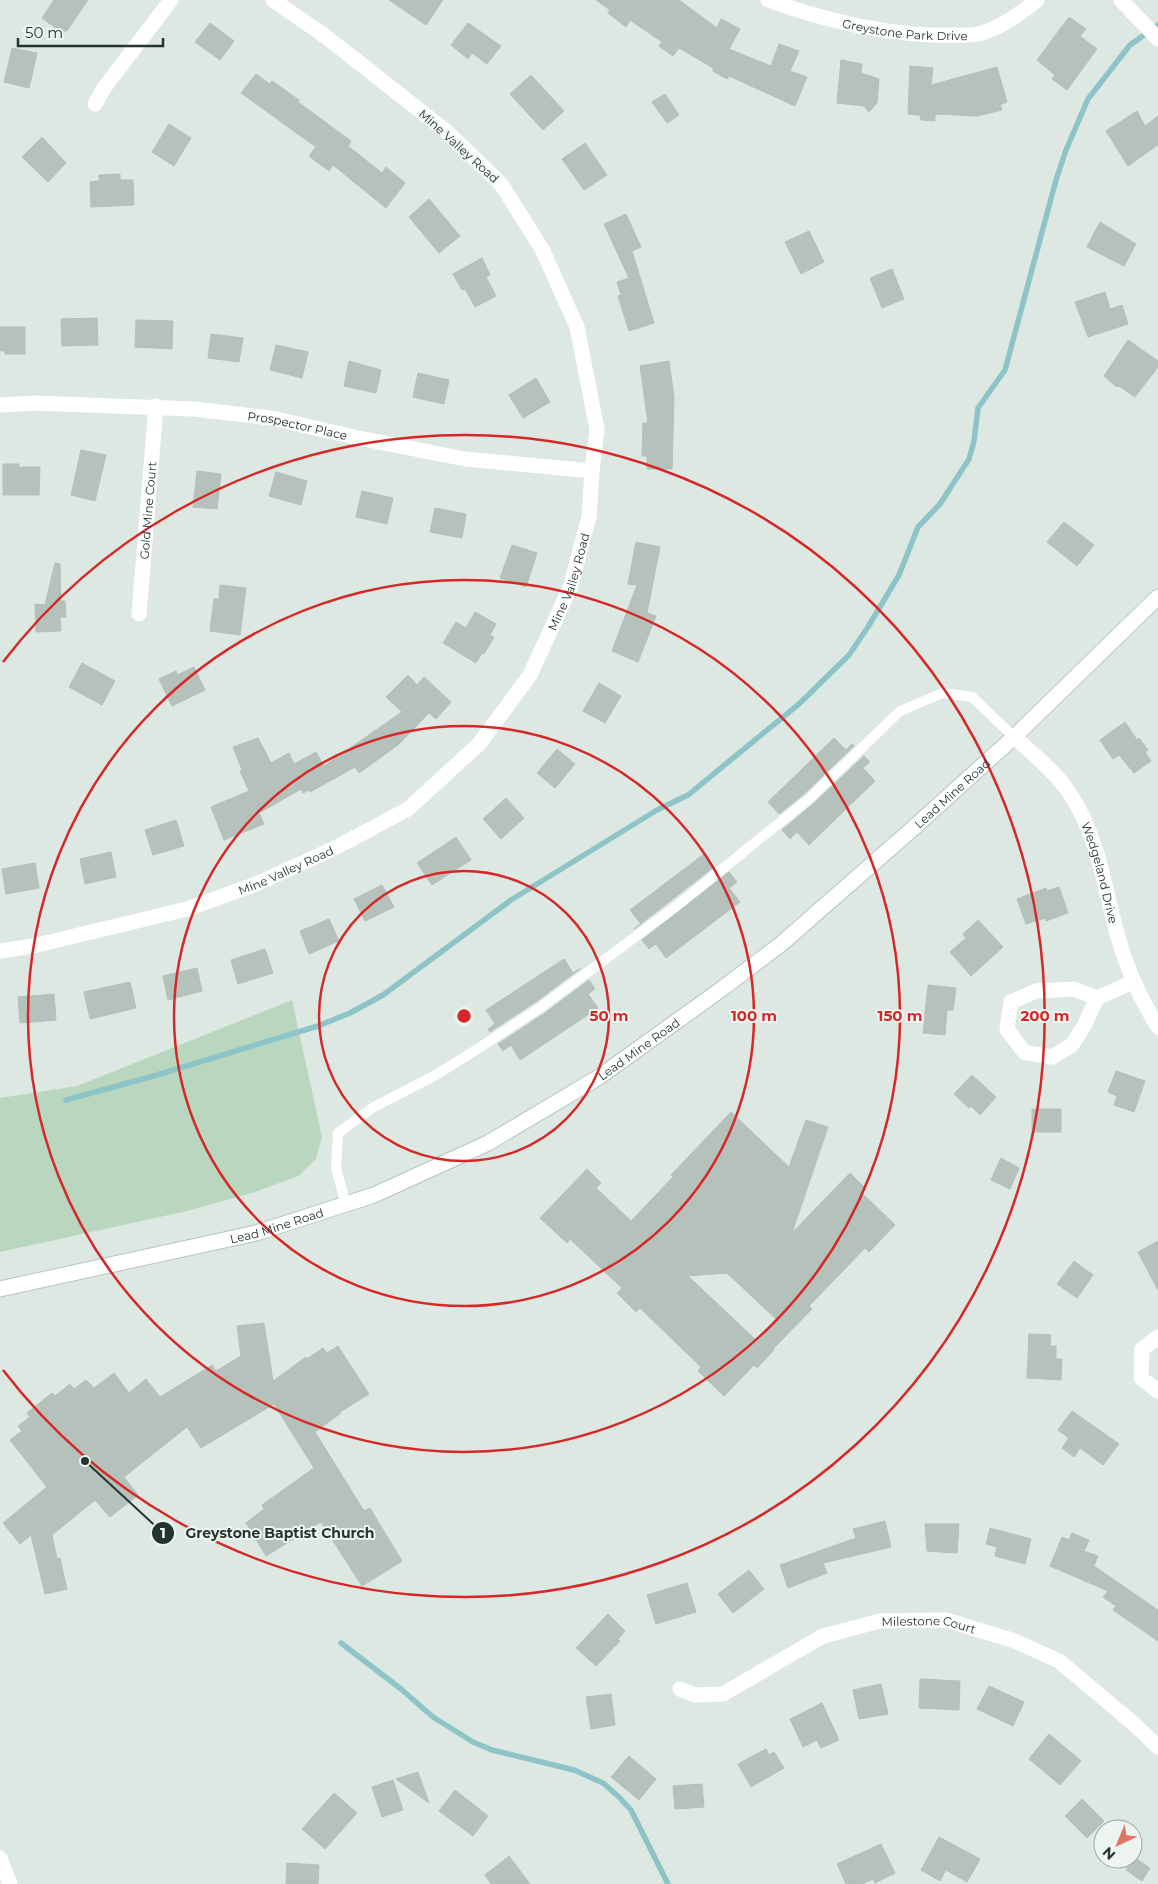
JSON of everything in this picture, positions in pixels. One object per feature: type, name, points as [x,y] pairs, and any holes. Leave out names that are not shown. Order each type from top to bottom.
[{"type":"street","points":[[95,104],[104,88],[171,0]]},
{"type":"street","name":"Mine Valley Road","points":[[0,951],[33,946],[187,909],[256,884],[335,848],[408,809],[479,744],[530,675],[570,588],[589,517],[597,429],[577,327],[542,249],[501,184],[446,131],[325,36],[273,0]]},
{"type":"street","name":"Greystone Park Drive","points":[[768,0],[806,14],[863,26],[927,36],[977,34],[1015,18],[1037,0]]},
{"type":"street","points":[[1121,0],[1158,39]]},
{"type":"street","name":"Prospector Place","points":[[0,405],[34,403],[194,408],[271,418],[465,459],[592,471]]},
{"type":"street","name":"Gold Mine Court","points":[[139,614],[156,406]]},
{"type":"street","name":"Lead Mine Road","points":[[0,1289],[256,1234],[346,1205],[374,1195],[488,1143],[599,1078],[781,944],[1014,737],[1158,598]]},
{"type":"street","name":"Wedgeland Drive","points":[[1014,737],[1051,770],[1070,794],[1088,830],[1105,878],[1116,931],[1133,982],[1145,1007],[1158,1027]]},
{"type":"street","points":[[1097,998],[1074,989],[1036,991],[1011,1002],[1007,1028],[1024,1052],[1052,1057],[1072,1045],[1084,1026],[1097,998],[1133,982]]},
{"type":"street","points":[[1158,1337],[1142,1349],[1141,1378],[1158,1391]]},
{"type":"street","name":"Milestone Court","points":[[680,1689],[695,1695],[723,1694],[823,1636],[880,1621],[946,1620],[1015,1641],[1059,1661],[1134,1724],[1158,1747]]},
{"type":"street","points":[[0,1858],[10,1884]]},
{"type":"lane","points":[[346,1205],[336,1168],[338,1133],[372,1108],[434,1076],[541,1007],[674,908],[809,799],[900,711],[943,693],[972,697],[1014,737]]},
{"type":"green space","points":[[292,1000],[322,1137],[316,1159],[298,1176],[255,1192],[187,1211],[0,1252],[0,1098],[77,1086]]},
{"type":"building","points":[[54,0],[88,0],[67,31],[60,31],[42,18]]},
{"type":"building","points":[[389,0],[443,0],[426,25]]},
{"type":"building","points":[[596,0],[679,0],[717,28],[721,19],[740,29],[729,49],[771,66],[779,44],[799,51],[790,71],[807,77],[795,106],[729,76],[727,79],[713,71],[713,68],[679,48],[673,56],[659,46],[662,42],[630,20],[626,27],[608,13],[610,10]]},
{"type":"building","points":[[1069,17],[1086,29],[1080,36],[1097,49],[1067,90],[1052,79],[1055,75],[1037,60]]},
{"type":"building","points":[[210,23],[234,41],[220,60],[195,42]]},
{"type":"building","points":[[468,23],[501,46],[487,64],[472,53],[468,59],[451,45]]},
{"type":"building","points":[[12,48],[37,53],[29,88],[4,82]]},
{"type":"building","points":[[841,60],[862,64],[861,73],[879,79],[877,103],[869,112],[864,106],[837,103]]},
{"type":"building","points":[[910,66],[933,68],[931,85],[997,67],[1007,102],[1000,105],[1002,110],[977,116],[935,114],[935,121],[921,120],[920,115],[908,114]]},
{"type":"building","points":[[256,74],[270,84],[272,81],[299,100],[298,102],[351,141],[348,146],[382,173],[386,167],[405,183],[386,208],[333,165],[329,171],[309,156],[316,147],[241,93]]},
{"type":"building","points":[[531,75],[564,111],[543,130],[510,94]]},
{"type":"building","points":[[665,94],[679,115],[667,123],[652,102]]},
{"type":"building","points":[[1137,111],[1145,126],[1158,116],[1158,145],[1128,166],[1106,131]]},
{"type":"building","points":[[169,124],[191,138],[174,166],[152,152]]},
{"type":"building","points":[[42,137],[66,163],[48,182],[22,157]]},
{"type":"building","points":[[585,143],[607,175],[584,190],[562,159]]},
{"type":"building","points":[[120,174],[120,180],[133,180],[134,205],[91,207],[90,182],[99,181],[99,175]]},
{"type":"building","points":[[429,199],[460,236],[439,253],[409,217]]},
{"type":"building","points":[[626,214],[641,247],[632,251],[654,323],[629,331],[618,296],[621,295],[617,282],[629,278],[604,224]]},
{"type":"building","points":[[1100,222],[1136,244],[1124,266],[1087,247]]},
{"type":"building","points":[[809,231],[824,262],[801,274],[785,242]]},
{"type":"building","points":[[482,258],[490,275],[486,277],[496,296],[475,307],[465,289],[462,290],[453,274]]},
{"type":"building","points":[[892,269],[904,299],[882,308],[870,278]]},
{"type":"building","points":[[1105,292],[1110,309],[1122,305],[1128,324],[1088,337],[1075,302]]},
{"type":"building","points":[[97,318],[98,345],[62,346],[61,319]]},
{"type":"building","points":[[136,320],[173,321],[172,349],[135,347]]},
{"type":"building","points":[[0,327],[25,327],[25,354],[5,354],[5,351],[0,351]]},
{"type":"building","points":[[211,334],[243,338],[239,362],[208,358]]},
{"type":"building","points":[[1128,340],[1158,361],[1158,367],[1135,397],[1119,386],[1117,387],[1104,376]]},
{"type":"building","points":[[276,345],[308,352],[302,378],[270,370]]},
{"type":"building","points":[[349,361],[381,370],[376,393],[344,386]]},
{"type":"building","points":[[669,361],[674,397],[672,469],[647,469],[647,456],[642,456],[643,423],[648,423],[640,366]]},
{"type":"building","points":[[418,373],[449,380],[444,404],[413,397]]},
{"type":"building","points":[[536,378],[550,402],[523,418],[509,395]]},
{"type":"building","points":[[81,450],[106,455],[95,501],[71,495]]},
{"type":"building","points":[[3,464],[19,464],[19,467],[40,467],[39,495],[3,495]]},
{"type":"building","points":[[197,471],[221,474],[217,509],[193,507]]},
{"type":"building","points":[[276,472],[307,481],[301,505],[269,496]]},
{"type":"building","points":[[362,491],[393,498],[387,524],[356,517]]},
{"type":"building","points":[[435,508],[466,514],[462,538],[430,532]]},
{"type":"building","points":[[1064,522],[1094,545],[1077,566],[1047,542]]},
{"type":"building","points":[[636,542],[660,547],[647,613],[656,616],[638,662],[612,651],[637,585],[628,584]]},
{"type":"building","points":[[512,545],[537,553],[526,587],[500,578]]},
{"type":"building","points":[[55,563],[60,564],[61,601],[65,601],[66,617],[60,617],[61,631],[36,632],[35,604],[45,605]]},
{"type":"building","points":[[220,585],[246,588],[240,635],[210,631],[214,599],[219,599]]},
{"type":"building","points":[[475,612],[496,624],[490,635],[494,637],[476,663],[443,643],[456,622],[466,628]]},
{"type":"building","points":[[82,663],[115,681],[102,705],[69,687]]},
{"type":"building","points":[[194,667],[205,690],[172,706],[159,679],[176,671],[177,675]]},
{"type":"building","points":[[408,675],[417,685],[424,677],[451,702],[436,719],[429,713],[398,745],[359,773],[355,767],[310,792],[309,790],[303,793],[301,789],[259,813],[264,824],[224,840],[211,807],[249,791],[240,771],[242,770],[233,747],[258,738],[271,763],[289,753],[294,764],[316,752],[324,766],[402,712],[386,697]]},
{"type":"building","points":[[599,683],[621,696],[605,723],[583,711]]},
{"type":"building","points":[[1125,722],[1137,740],[1139,738],[1148,750],[1145,752],[1151,761],[1134,773],[1119,755],[1113,759],[1100,740]]},
{"type":"building","points":[[834,738],[846,750],[852,744],[854,746],[804,794],[779,814],[768,802]]},
{"type":"building","points":[[557,749],[575,764],[555,788],[537,773]]},
{"type":"building","points":[[864,756],[870,762],[863,768],[875,781],[809,845],[797,832],[790,839],[782,830]]},
{"type":"building","points":[[506,798],[524,818],[501,839],[483,819]]},
{"type":"building","points":[[176,820],[184,846],[153,855],[145,830]]},
{"type":"building","points":[[456,837],[471,860],[432,885],[417,863]]},
{"type":"building","points":[[111,852],[116,877],[85,884],[80,859]]},
{"type":"building","points":[[704,854],[714,867],[641,924],[630,910]]},
{"type":"building","points":[[35,863],[39,888],[6,894],[2,869]]},
{"type":"building","points":[[729,872],[737,882],[729,888],[740,902],[666,958],[656,944],[649,949],[642,940]]},
{"type":"building","points":[[382,885],[394,907],[365,921],[354,899]]},
{"type":"building","points":[[1059,887],[1068,913],[1046,921],[1045,918],[1026,924],[1017,899],[1046,888],[1047,891]]},
{"type":"building","points":[[329,919],[339,941],[309,954],[300,931]]},
{"type":"building","points":[[978,920],[1003,947],[971,976],[950,952],[966,938],[963,934]]},
{"type":"building","points":[[265,949],[273,973],[238,984],[231,960]]},
{"type":"building","points":[[564,959],[573,973],[581,968],[537,1001],[490,1032],[488,1029],[495,1024],[486,1010]]},
{"type":"building","points":[[197,968],[202,991],[168,1000],[163,976]]},
{"type":"building","points":[[589,980],[595,989],[588,994],[598,1008],[520,1060],[511,1045],[503,1051],[498,1044],[545,1013]]},
{"type":"building","points":[[130,982],[136,1008],[90,1019],[84,992]]},
{"type":"building","points":[[928,985],[956,988],[953,1010],[947,1010],[945,1035],[923,1033]]},
{"type":"building","points":[[54,994],[56,1020],[20,1023],[18,997]]},
{"type":"building","points":[[1116,1071],[1145,1081],[1134,1112],[1114,1105],[1117,1096],[1108,1092]]},
{"type":"building","points":[[972,1075],[996,1097],[980,1115],[954,1094]]},
{"type":"building","points":[[1032,1109],[1061,1109],[1061,1132],[1032,1132]]},
{"type":"building","points":[[731,1112],[789,1167],[806,1120],[828,1127],[792,1233],[850,1173],[866,1189],[862,1193],[895,1225],[869,1252],[865,1248],[809,1306],[812,1309],[757,1368],[754,1365],[724,1396],[698,1371],[701,1367],[640,1308],[636,1312],[617,1293],[622,1288],[570,1239],[567,1243],[540,1218],[587,1169],[601,1183],[596,1188],[631,1221],[673,1177],[671,1175]],"holes":[[[727,1273],[776,1319],[756,1340],[688,1276]]]},
{"type":"building","points":[[1001,1158],[1019,1168],[1010,1189],[991,1180]]},
{"type":"building","points":[[1158,1241],[1158,1290],[1138,1252]]},
{"type":"building","points":[[1074,1261],[1093,1275],[1077,1298],[1057,1284]]},
{"type":"building","points":[[264,1323],[273,1381],[306,1357],[307,1359],[323,1348],[327,1353],[338,1346],[369,1394],[340,1412],[315,1432],[364,1511],[370,1508],[402,1561],[362,1586],[321,1522],[266,1556],[246,1523],[264,1509],[262,1505],[314,1468],[274,1404],[201,1448],[187,1427],[124,1477],[138,1495],[110,1517],[95,1500],[52,1535],[57,1559],[60,1558],[67,1589],[45,1594],[31,1535],[20,1544],[3,1523],[47,1487],[10,1440],[22,1431],[18,1426],[30,1417],[27,1413],[52,1393],[55,1396],[70,1384],[74,1389],[86,1380],[94,1388],[114,1373],[129,1393],[146,1379],[160,1397],[212,1365],[216,1371],[241,1356],[237,1326]]},
{"type":"building","points":[[1029,1334],[1051,1335],[1050,1346],[1056,1346],[1056,1359],[1062,1359],[1061,1380],[1027,1378]]},
{"type":"building","points":[[1072,1411],[1119,1444],[1103,1465],[1080,1448],[1074,1457],[1062,1448],[1069,1438],[1058,1430]]},
{"type":"building","points":[[885,1521],[891,1547],[823,1563],[827,1573],[788,1588],[780,1565],[856,1538],[853,1529]]},
{"type":"building","points":[[925,1524],[959,1524],[957,1553],[927,1551]]},
{"type":"building","points":[[990,1528],[1031,1539],[1025,1564],[995,1556],[997,1547],[986,1544]]},
{"type":"building","points":[[1072,1533],[1089,1540],[1084,1551],[1098,1556],[1094,1566],[1158,1610],[1158,1641],[1113,1610],[1116,1606],[1103,1597],[1108,1591],[1050,1566],[1062,1537],[1069,1540]]},
{"type":"building","points":[[749,1570],[764,1589],[733,1613],[718,1594]]},
{"type":"building","points":[[687,1583],[696,1612],[656,1624],[647,1595]]},
{"type":"building","points":[[608,1614],[625,1631],[618,1639],[620,1641],[596,1666],[576,1648]]},
{"type":"building","points":[[920,1679],[960,1681],[959,1710],[919,1708]]},
{"type":"building","points":[[881,1684],[888,1714],[859,1719],[853,1690]]},
{"type":"building","points":[[989,1686],[1024,1702],[1013,1726],[977,1709]]},
{"type":"building","points":[[611,1694],[615,1725],[591,1729],[586,1697]]},
{"type":"building","points":[[822,1703],[839,1740],[821,1748],[817,1740],[803,1747],[790,1719]]},
{"type":"building","points":[[1049,1734],[1081,1761],[1060,1785],[1029,1759]]},
{"type":"building","points":[[766,1749],[769,1755],[774,1752],[784,1768],[751,1787],[738,1764]]},
{"type":"building","points":[[629,1756],[656,1779],[639,1800],[611,1777]]},
{"type":"building","points":[[418,1772],[429,1803],[396,1779]]},
{"type":"building","points":[[393,1780],[403,1810],[382,1817],[372,1787]]},
{"type":"building","points":[[702,1784],[704,1807],[675,1809],[673,1786]]},
{"type":"building","points":[[455,1790],[488,1816],[473,1836],[439,1811]]},
{"type":"building","points":[[334,1793],[357,1813],[325,1849],[302,1829]]},
{"type":"building","points":[[1082,1799],[1102,1819],[1093,1819],[1093,1832],[1087,1838],[1065,1816]]},
{"type":"building","points":[[939,1837],[980,1859],[967,1882],[946,1870],[940,1881],[921,1870]]},
{"type":"building","points":[[881,1844],[895,1873],[875,1883],[873,1879],[862,1884],[846,1884],[837,1864]]},
{"type":"building","points":[[509,1856],[530,1884],[491,1884],[485,1875]]},
{"type":"building","points":[[287,1863],[319,1865],[318,1884],[286,1884]]},
{"type":"building","points":[[1143,1863],[1150,1868],[1142,1881],[1126,1870],[1143,1869]]},
{"type":"waterway","points":[[66,1100],[150,1077],[318,1026],[350,1013],[383,995],[511,900],[657,810],[688,795],[800,703],[849,655],[899,575],[918,527],[940,504],[969,459],[974,441],[978,408],[1005,370],[1056,180],[1066,150],[1088,99],[1130,45],[1158,25]]},
{"type":"waterway","points":[[341,1643],[401,1689],[433,1717],[473,1742],[492,1750],[574,1770],[603,1783],[631,1810],[668,1884]]},
{"type":"place","name":"Greystone Baptist Church","points":[[85,1461]]}]
